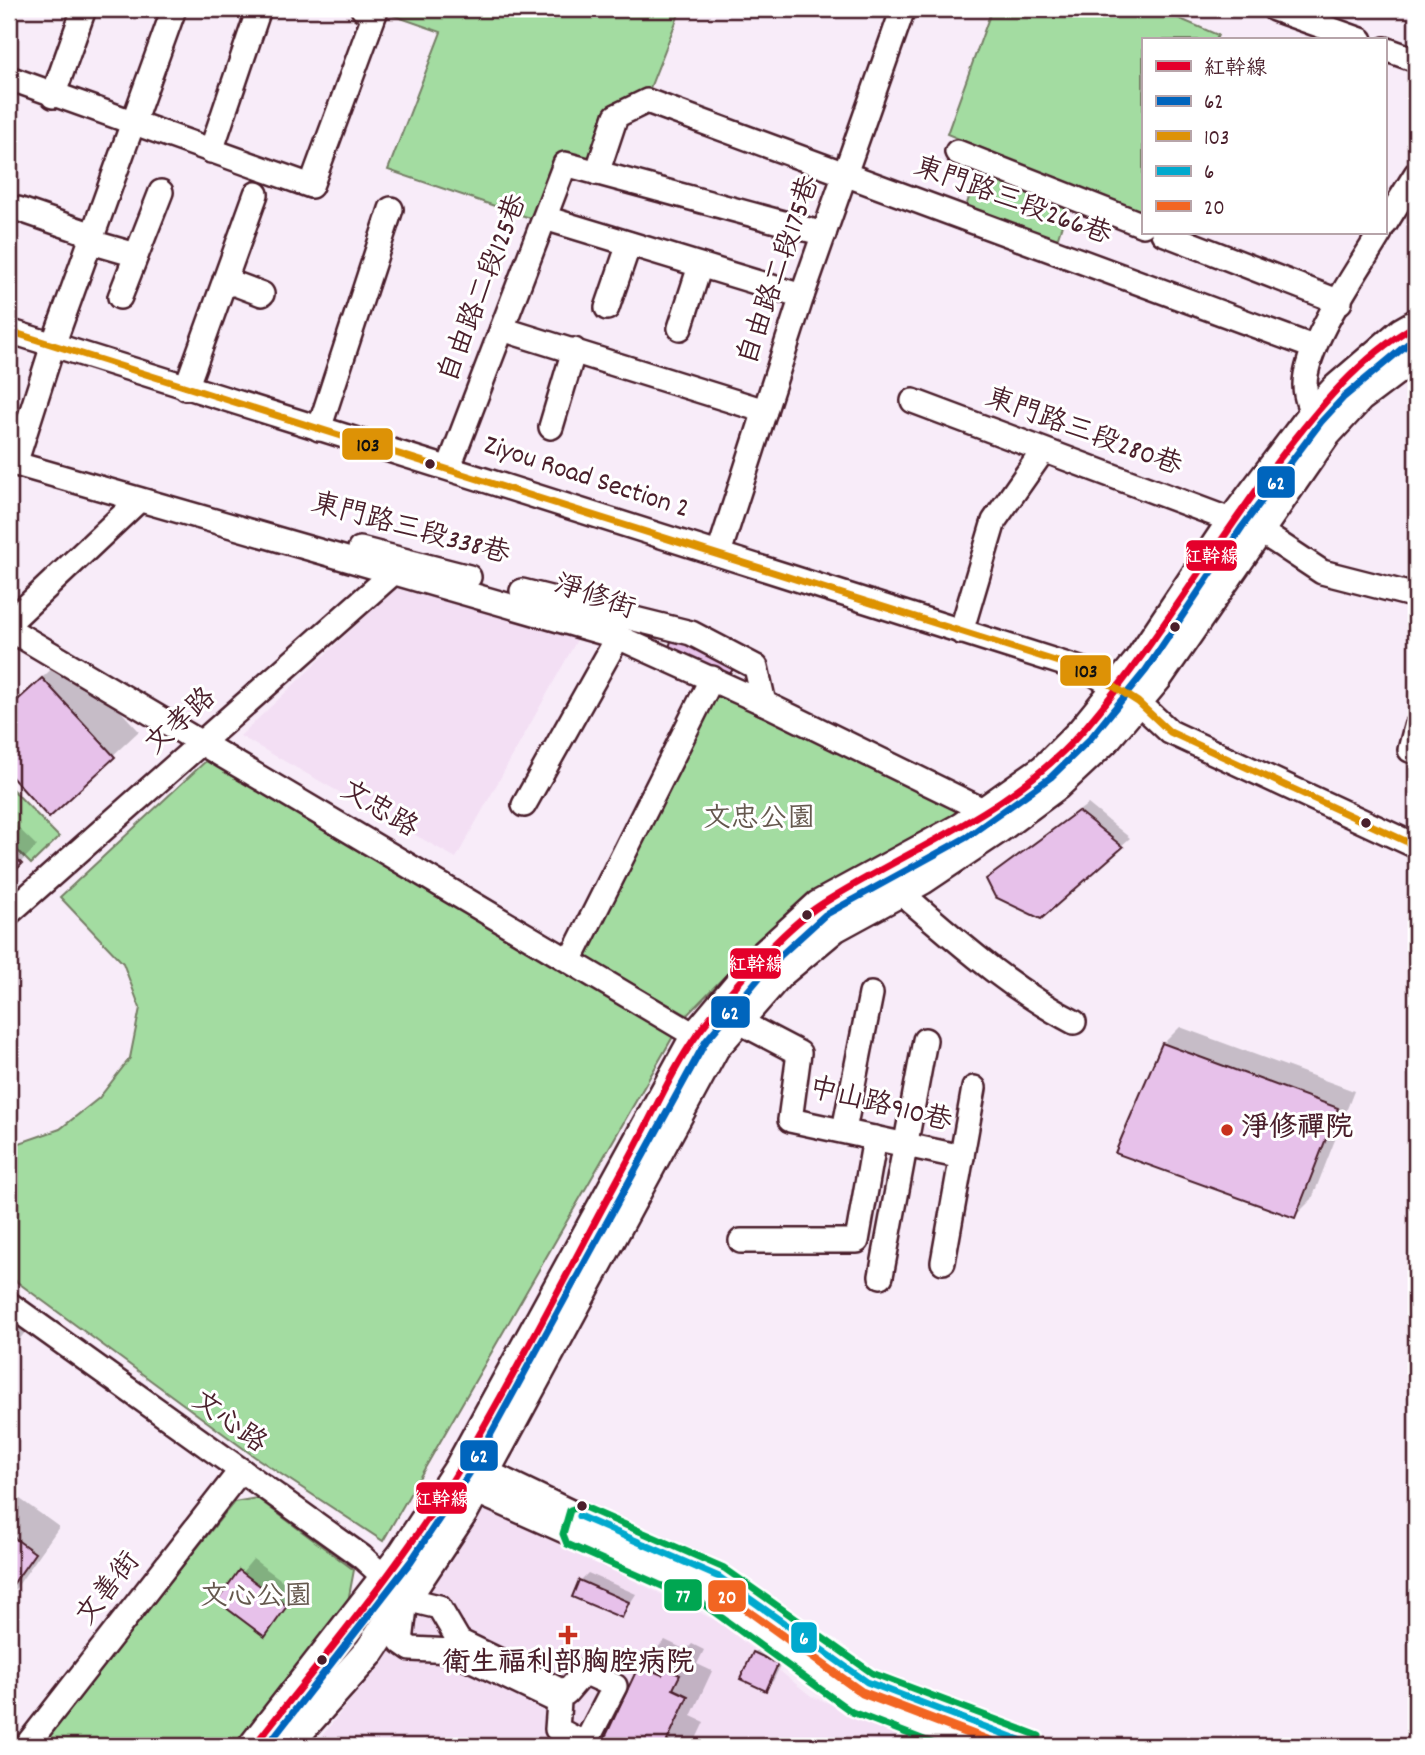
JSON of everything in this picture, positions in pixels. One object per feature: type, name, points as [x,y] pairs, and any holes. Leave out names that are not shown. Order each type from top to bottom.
[{"type":"main road","points":[[706,1041],[738,1021],[779,973],[893,879],[962,828],[992,820],[1128,695],[1245,525],[1319,425],[1337,388],[1402,333],[1416,325]]},
{"type":"main road","points":[[1319,425],[1416,354]]},
{"type":"main road","points":[[285,1746],[370,1651],[406,1599],[706,1041],[761,959],[819,906],[893,879]]},
{"type":"main road","points":[[254,1746],[386,1577],[473,1477]]},
{"type":"street","points":[[53,96],[85,9]]},
{"type":"street","points":[[12,463],[174,9]]},
{"type":"street","points":[[211,151],[259,9]]},
{"type":"street","points":[[9,78],[53,96],[311,186],[375,13],[363,9]]},
{"type":"street","name":"自由路二段175巷","points":[[719,553],[802,296],[903,9]]},
{"type":"street","points":[[1274,9],[1355,38]]},
{"type":"street","points":[[1386,49],[1416,60]]},
{"type":"street","name":"東門路三段266巷","points":[[597,173],[616,116],[647,102],[1314,347]]},
{"type":"street","points":[[957,152],[1142,225]]},
{"type":"street","name":"自由路二段125巷","points":[[449,467],[565,164],[597,173]]},
{"type":"street","points":[[597,173],[824,234]]},
{"type":"street","points":[[1386,222],[1416,174]]},
{"type":"street","points":[[120,297],[161,192]]},
{"type":"street","points":[[186,388],[256,194]]},
{"type":"street","points":[[18,209],[136,255]]},
{"type":"street","points":[[319,429],[391,209]]},
{"type":"street","points":[[545,218],[802,296]]},
{"type":"street","points":[[1166,234],[1340,302]]},
{"type":"street","points":[[1319,425],[1305,385],[1314,347],[1379,234]]},
{"type":"street","points":[[607,308],[629,244]]},
{"type":"street","points":[[680,328],[700,266]]},
{"type":"street","points":[[225,280],[262,294]]},
{"type":"street","points":[[502,329],[765,411]]},
{"type":"street","name":"Ziyou Road Section 2","points":[[9,331],[186,388],[449,467],[1093,673],[1128,695],[1170,732],[1416,846]]},
{"type":"street","points":[[551,427],[574,350]]},
{"type":"street","name":"東門路三段280巷","points":[[913,401],[1245,525],[1322,572],[1416,596]]},
{"type":"street","points":[[961,632],[994,522],[1043,451]]},
{"type":"street","name":"東門路三段338巷","points":[[12,463],[139,500],[159,496],[691,633],[756,667],[764,703]]},
{"type":"street","points":[[9,623],[139,500]]},
{"type":"street","name":"淨修街","points":[[139,500],[392,574],[534,610],[618,637],[764,703],[992,820]]},
{"type":"street","name":"文孝路","points":[[9,913],[205,743],[243,699],[392,574]]},
{"type":"street","name":"文忠路","points":[[9,629],[706,1041]]},
{"type":"street","points":[[523,805],[618,637]]},
{"type":"street","points":[[571,959],[712,678]]},
{"type":"street","points":[[1416,727],[1410,750],[1416,752]]},
{"type":"street","points":[[893,879],[992,971],[1034,1001],[1074,1022]]},
{"type":"street","points":[[844,1130],[872,994]]},
{"type":"street","name":"中山路910巷","points":[[738,1021],[799,1053],[790,1120],[962,1157]]},
{"type":"street","points":[[881,1276],[925,1040]]},
{"type":"street","name":"中山路910巷","points":[[943,1262],[974,1088]]},
{"type":"street","points":[[741,1241],[857,1241],[875,1138]]},
{"type":"street","name":"文心路","points":[[9,1304],[386,1577],[406,1599]]},
{"type":"street","name":"文善街","points":[[26,1746],[241,1470]]},
{"type":"street","points":[[473,1477],[576,1525],[719,1577],[867,1682],[971,1739],[1035,1746]]},
{"type":"street","points":[[406,1599],[439,1607],[459,1641],[566,1693],[584,1672],[615,1686],[586,1744],[557,1729],[559,1703],[453,1651],[411,1649],[401,1642],[406,1599]]},
{"type":"shaded area","points":[[395,588],[578,638],[456,858],[240,736]]},
{"type":"shaded area","name":"衛生福利部胸腔病院","points":[[476,1504],[719,1622],[811,1696],[937,1746],[314,1746],[391,1649]]},
{"type":"green space","points":[[375,9],[681,9],[648,93],[614,112],[595,169],[561,159],[536,220],[388,170],[441,32]]},
{"type":"green space","points":[[992,9],[1157,9],[1218,35],[1217,38],[1142,38],[1142,214],[947,134]]},
{"type":"green space","points":[[978,169],[1069,203],[1056,243],[966,207]]},
{"type":"green space","name":"文忠公園","points":[[716,692],[973,813],[803,908],[723,978],[687,1015],[583,956]]},
{"type":"green space","points":[[208,759],[675,1033],[383,1541],[255,1457],[9,1276],[9,1140],[17,1144],[60,1129],[99,1098],[130,1058],[140,1008],[123,963],[60,897]]},
{"type":"green space","points":[[9,786],[59,837],[31,864],[9,842]]},
{"type":"green space","name":"文心公園","points":[[257,1498],[354,1570],[346,1612],[236,1746],[38,1746],[234,1502]]},
{"type":"building","points":[[673,634],[738,662],[729,675],[669,648]]},
{"type":"building","points":[[42,678],[115,757],[49,818],[9,774],[9,708]]},
{"type":"building","points":[[1078,811],[1123,847],[1041,919],[995,897],[986,879]]},
{"type":"building","points":[[9,851],[22,864],[9,877]]},
{"type":"building","name":"淨修禪院","points":[[1162,1043],[1338,1108],[1295,1218],[1115,1153]]},
{"type":"building","points":[[9,1534],[35,1553],[9,1590]]},
{"type":"building","points":[[239,1570],[287,1606],[265,1637],[217,1601]]},
{"type":"building","points":[[579,1580],[629,1602],[622,1618],[572,1597]]},
{"type":"building","points":[[753,1652],[778,1664],[766,1691],[740,1679]]},
{"type":"building","points":[[639,1665],[662,1675],[665,1668],[680,1675],[673,1689],[688,1696],[667,1741],[678,1746],[601,1746]]},
{"type":"transit line","name":"紅幹線","points":[[254,1746],[362,1610],[437,1505],[526,1352],[680,1061],[725,999],[789,930],[822,904],[994,806],[1056,758],[1085,728],[1136,664],[1253,495],[1307,424],[1357,369],[1395,338],[1416,325]]},
{"type":"transit line","name":"103","points":[[9,331],[1093,673],[1138,702],[1170,732],[1416,846]]},
{"type":"transit line","name":"62","points":[[267,1746],[411,1561],[469,1474],[706,1041],[769,966],[825,915],[967,837],[1051,777],[1090,739],[1146,670],[1242,527],[1321,422],[1344,397],[1416,337]]},
{"type":"transit line","name":"77","points":[[940,1746],[852,1712],[703,1604],[567,1544],[563,1534],[570,1510],[582,1506],[724,1568],[872,1673],[1039,1736]]},
{"type":"transit line","name":"6","points":[[579,1516],[719,1577],[867,1682],[1035,1746]]},
{"type":"transit line","name":"20","points":[[972,1736],[862,1694],[713,1586],[862,1691],[1006,1746]]},
{"type":"place","name":"淨修禪院","points":[[1227,1130]]},
{"type":"place","name":"衛生福利部胸腔病院","points":[[568,1635]]}]
